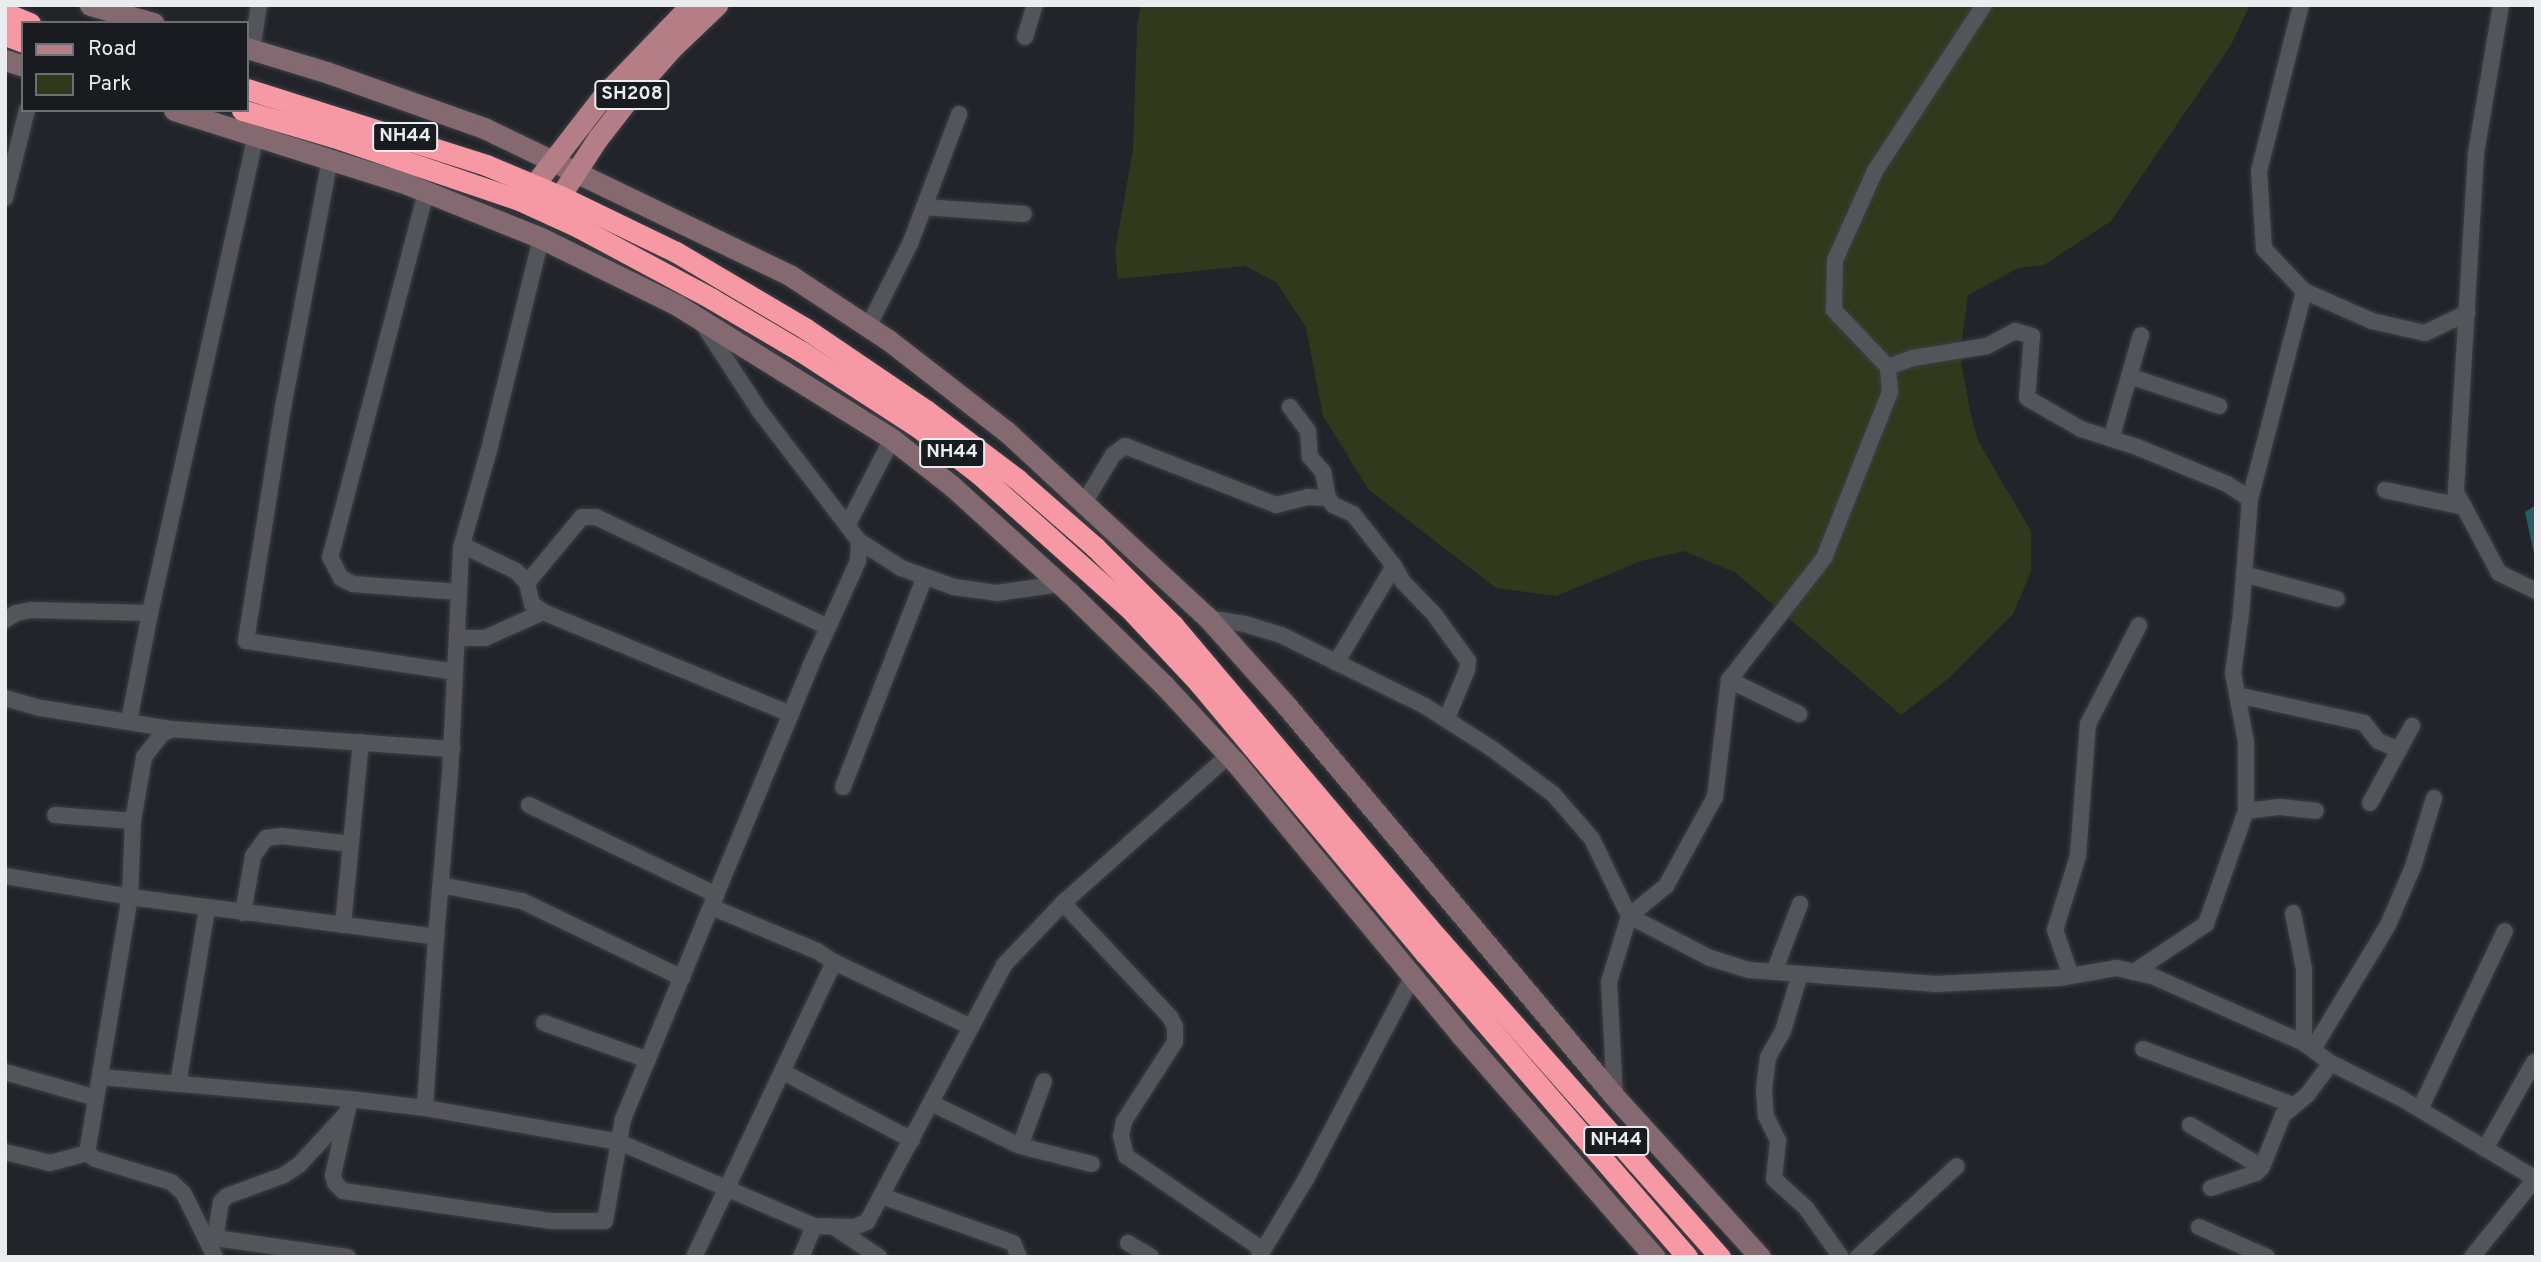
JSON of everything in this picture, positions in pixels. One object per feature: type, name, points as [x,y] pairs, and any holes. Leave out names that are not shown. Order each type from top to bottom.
[{"type":"highway","points":[[5,13],[25,21]]},
{"type":"highway","name":"NH44","points":[[248,89],[435,147],[560,196],[676,252],[806,329],[957,433],[1017,479],[1095,547],[1173,625],[1428,927],[1720,1257]]},
{"type":"highway","name":"NH44","points":[[248,112],[334,136],[519,200],[578,227],[712,299],[802,352],[919,428],[979,474],[1128,607],[1199,683],[1424,953],[1687,1257]]},
{"type":"main road","name":"SH208","points":[[560,196],[641,83],[671,49],[718,5]]},
{"type":"main road","name":"SH208","points":[[534,185],[603,96],[687,6]]},
{"type":"street","points":[[90,5],[146,21]]},
{"type":"street","points":[[259,5],[250,49],[326,72],[484,128],[578,170],[791,276],[868,327],[1007,432],[1208,618],[1294,714],[1615,1097],[1760,1257]]},
{"type":"street","points":[[1025,37],[1035,5]]},
{"type":"street","points":[[1615,1097],[1609,982],[1629,916],[1666,886],[1716,797],[1729,680],[1824,558],[1891,392],[1888,367],[1835,310],[1835,260],[1875,170],[1984,5]]},
{"type":"street","points":[[2301,5],[2259,171],[2264,249],[2304,291],[2372,321],[2424,333],[2467,313]]},
{"type":"street","points":[[2501,5],[2476,153],[2456,492],[2499,573],[2536,592]]},
{"type":"street","points":[[5,198],[26,112]]},
{"type":"street","points":[[181,112],[426,192],[541,238],[700,319],[892,439],[952,486],[1152,672],[1229,755],[1413,976],[1655,1257]]},
{"type":"street","points":[[868,327],[910,244],[959,114]]},
{"type":"street","points":[[129,721],[150,613],[256,135]]},
{"type":"street","points":[[330,159],[283,407],[246,641],[455,671]]},
{"type":"street","points":[[426,192],[330,557],[341,578],[353,584],[459,592]]},
{"type":"street","points":[[924,207],[1024,214]]},
{"type":"street","points":[[425,1108],[452,749],[463,545],[541,238]]},
{"type":"street","points":[[2134,972],[2206,924],[2246,811],[2246,742],[2233,673],[2250,499],[2304,291]]},
{"type":"street","points":[[700,319],[759,410],[859,541],[924,579],[954,587],[997,593],[1060,584]]},
{"type":"street","points":[[1888,367],[1913,358],[1987,346],[2015,331],[2032,336],[2027,398],[2081,429],[2227,484],[2250,499]]},
{"type":"street","points":[[2111,439],[2141,335]]},
{"type":"street","points":[[2129,376],[2219,406]]},
{"type":"street","points":[[1290,407],[1308,431],[1310,457],[1323,472],[1328,498],[1333,505],[1353,514],[1394,566],[1398,576],[1434,614],[1468,661],[1467,670],[1446,720]]},
{"type":"street","points":[[848,524],[892,439]]},
{"type":"street","points":[[1084,503],[1113,455],[1125,446],[1276,505],[1308,497],[1328,498]]},
{"type":"street","points":[[2385,490],[2464,507]]},
{"type":"street","points":[[527,583],[582,517],[596,517],[828,627]]},
{"type":"street","points":[[348,1106],[333,1174],[335,1183],[343,1191],[550,1220],[605,1221],[623,1119],[791,714],[858,561],[859,541]]},
{"type":"street","points":[[463,545],[516,571],[527,583],[532,604],[543,612],[791,714]]},
{"type":"street","points":[[1336,663],[1394,566]]},
{"type":"street","points":[[2244,574],[2337,599]]},
{"type":"street","points":[[843,787],[924,579]]},
{"type":"street","points":[[5,620],[16,613],[31,610],[150,613]]},
{"type":"street","points":[[457,638],[485,638],[543,612]]},
{"type":"street","points":[[1208,618],[1245,624],[1281,635],[1425,706],[1446,720],[1553,794],[1592,839],[1629,916],[1710,958],[1749,970],[1936,984],[2071,976],[2117,968],[2152,976],[2309,1046],[2331,1063],[2420,1109],[2485,1149],[2534,1173],[2472,1257]]},
{"type":"street","points":[[2071,976],[2055,930],[2078,856],[2088,724],[2139,625]]},
{"type":"street","points":[[1729,680],[1799,714]]},
{"type":"street","points":[[2237,695],[2364,723],[2378,741],[2399,750]]},
{"type":"street","points":[[5,698],[41,708],[172,729],[452,749]]},
{"type":"street","points":[[2370,803],[2412,726]]},
{"type":"street","points":[[87,1153],[130,897],[134,821],[144,757],[162,734],[172,729]]},
{"type":"street","points":[[343,925],[361,742]]},
{"type":"street","points":[[100,1077],[178,1084],[348,1106],[425,1108],[619,1142],[814,1226],[853,1227],[867,1222],[882,1196],[1003,965],[1063,903],[1229,755]]},
{"type":"street","points":[[2309,1046],[2388,925],[2413,867],[2434,799]]},
{"type":"street","points":[[529,805],[834,962],[971,1027]]},
{"type":"street","points":[[2246,811],[2280,807],[2316,811]]},
{"type":"street","points":[[55,815],[134,821]]},
{"type":"street","points":[[243,913],[253,856],[267,838],[282,836],[351,844]]},
{"type":"street","points":[[5,876],[207,908],[436,937]]},
{"type":"street","points":[[440,885],[522,901],[683,978]]},
{"type":"street","points":[[1063,903],[1175,1027],[1175,1042],[1124,1121],[1121,1136],[1126,1156],[1261,1253],[1307,1177],[1413,976]]},
{"type":"street","points":[[1774,972],[1800,904]]},
{"type":"street","points":[[178,1084],[207,908]]},
{"type":"street","points":[[2292,913],[2304,969],[2309,1046]]},
{"type":"street","points":[[2420,1109],[2505,931]]},
{"type":"street","points":[[694,1257],[729,1189],[834,962]]},
{"type":"street","points":[[1800,974],[1783,1031],[1768,1057],[1766,1116],[1778,1141],[1774,1178],[1806,1208],[1841,1257]]},
{"type":"street","points":[[544,1023],[648,1060]]},
{"type":"street","points":[[2143,1049],[2293,1105]]},
{"type":"street","points":[[2485,1149],[2534,1062]]},
{"type":"street","points":[[2211,1188],[2256,1173],[2262,1167],[2283,1115],[2307,1095],[2331,1063]]},
{"type":"street","points":[[5,1072],[96,1097]]},
{"type":"street","points":[[783,1072],[912,1140]]},
{"type":"street","points":[[1020,1146],[1044,1081]]},
{"type":"street","points":[[931,1103],[1020,1146],[1092,1164]]},
{"type":"street","points":[[211,1238],[218,1209],[227,1196],[284,1175],[299,1165],[348,1106]]},
{"type":"street","points":[[2190,1125],[2262,1167]]},
{"type":"street","points":[[5,1152],[50,1163],[87,1153]]},
{"type":"street","points":[[87,1153],[95,1159],[171,1182],[184,1194],[211,1238],[215,1257]]},
{"type":"street","points":[[1858,1257],[1956,1166]]},
{"type":"street","points":[[882,1196],[949,1217],[1013,1243],[1019,1257]]},
{"type":"street","points":[[801,1257],[814,1226]]},
{"type":"street","points":[[833,1227],[879,1257]]},
{"type":"street","points":[[2199,1227],[2267,1257]]},
{"type":"street","points":[[211,1238],[348,1257]]},
{"type":"street","points":[[1128,1243],[1151,1257]]},
{"type":"green space","points":[[1141,5],[2250,5],[2231,45],[2111,221],[2044,265],[2018,268],[1968,295],[1960,354],[1970,411],[1978,441],[2031,531],[2031,572],[2013,614],[1949,678],[1901,715],[1736,573],[1684,551],[1641,561],[1556,596],[1496,588],[1369,490],[1323,416],[1306,327],[1276,282],[1245,266],[1118,279],[1115,251],[1133,150],[1137,27]]},
{"type":"water","points":[[2536,505],[2536,563],[2525,512]]}]
